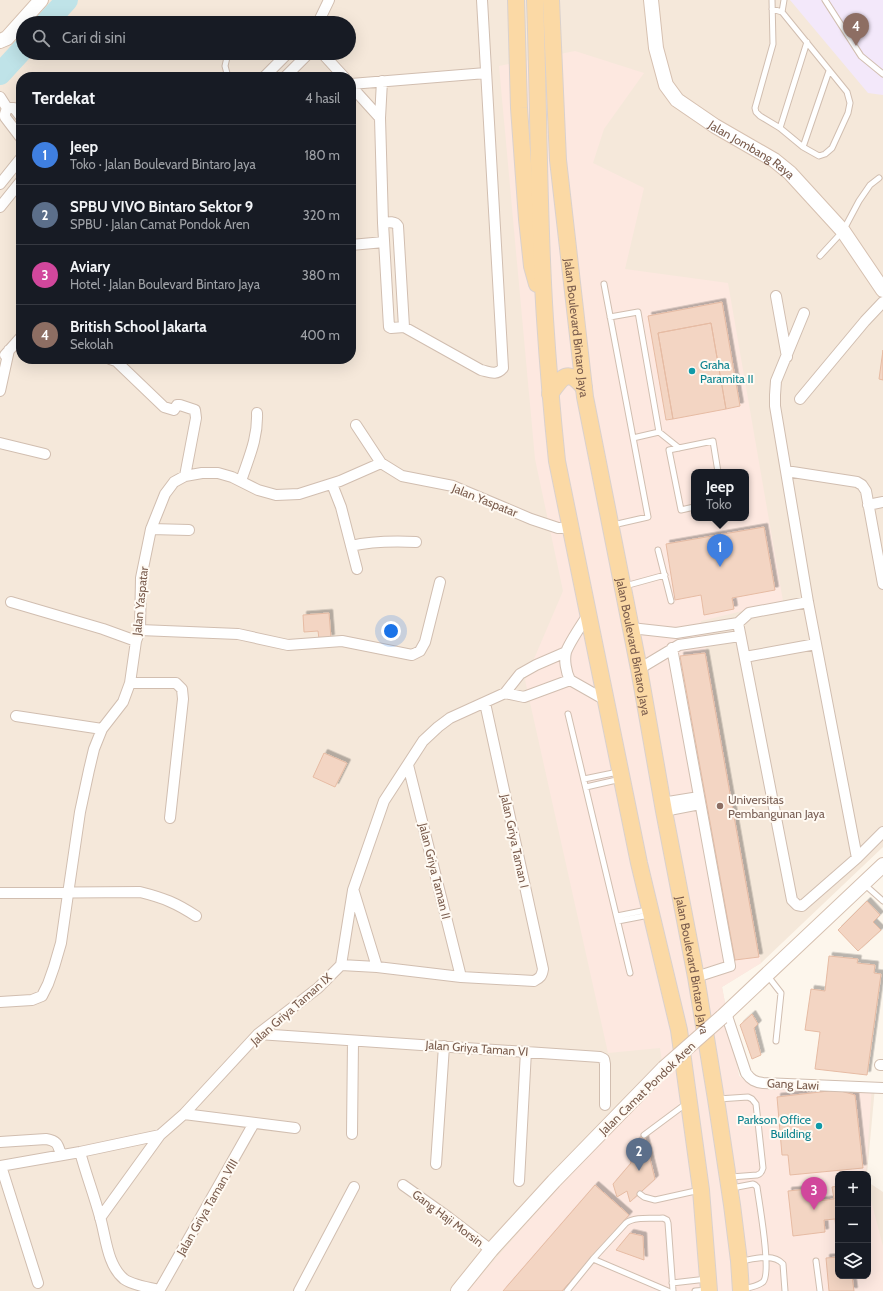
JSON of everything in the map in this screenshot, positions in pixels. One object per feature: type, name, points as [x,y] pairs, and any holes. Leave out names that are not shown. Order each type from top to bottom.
[{"type":"main road","points":[[26,16],[40,0]]},
{"type":"main road","points":[[516,0],[519,108],[527,219],[532,266],[544,310]]},
{"type":"main road","points":[[535,0],[544,310],[550,394],[557,461],[639,863],[652,912],[679,1030],[701,1190],[705,1288]]},
{"type":"main road","name":"Jalan Boulevard Bintaro Jaya","points":[[551,0],[558,160],[584,388],[639,669],[663,807],[696,977],[729,1183],[739,1261],[741,1290]]},
{"type":"main road","name":"Jalan Jombang Raya","points":[[650,0],[656,48],[666,85],[677,100],[715,126],[774,160],[784,169],[843,231],[883,290]]},
{"type":"main road","points":[[0,41],[7,38],[16,28]]},
{"type":"main road","points":[[550,394],[562,378],[569,376],[577,378],[584,388]]},
{"type":"main road","name":"Jalan Camat Pondok Aren","points":[[458,1291],[491,1250],[554,1181],[664,1068],[724,1015],[883,865]]},
{"type":"street","points":[[321,16],[329,0]]},
{"type":"street","points":[[382,81],[380,118],[388,324],[391,328],[404,327],[480,370],[494,374],[503,368],[482,0]]},
{"type":"street","points":[[269,72],[281,60]]},
{"type":"street","points":[[290,72],[302,60]]},
{"type":"street","points":[[328,60],[339,72]]},
{"type":"street","points":[[356,84],[486,73]]},
{"type":"street","points":[[356,91],[380,118]]},
{"type":"street","points":[[16,111],[14,108],[4,104],[5,116],[16,131]]},
{"type":"street","points":[[0,184],[16,164]]},
{"type":"street","points":[[0,207],[16,187]]},
{"type":"street","points":[[383,223],[393,222],[397,223],[398,226],[404,327]]},
{"type":"street","points":[[356,245],[384,242]]},
{"type":"street","points":[[776,296],[787,357]]},
{"type":"street","points":[[800,399],[865,321],[883,302]]},
{"type":"street","points":[[804,313],[776,381],[775,406],[808,602],[857,858]]},
{"type":"street","points":[[0,362],[16,342]]},
{"type":"street","points":[[0,391],[9,350]]},
{"type":"street","points":[[119,364],[164,407],[174,410],[177,405],[180,405],[195,410],[196,418],[185,476]]},
{"type":"street","points":[[241,481],[255,441],[257,413]]},
{"type":"street","points":[[356,425],[381,463]]},
{"type":"street","points":[[0,443],[45,454]]},
{"type":"street","name":"Jalan Yaspatar","points":[[0,1002],[32,1000],[42,996],[45,992],[62,944],[80,812],[94,749],[102,729],[123,702],[130,683],[136,641],[140,630],[141,578],[151,529],[165,494],[174,482],[185,476],[202,473],[218,473],[232,477],[258,490],[276,495],[299,494],[332,484],[381,463],[402,476],[453,486],[531,519],[558,528],[570,528]]},
{"type":"street","points":[[786,471],[862,484],[866,490],[883,579]]},
{"type":"street","points":[[332,484],[341,507],[358,569]]},
{"type":"street","points":[[868,505],[883,502]]},
{"type":"street","points":[[151,529],[189,530]]},
{"type":"street","points":[[351,546],[365,542],[416,542]]},
{"type":"street","points":[[140,630],[238,634],[288,645],[342,641],[412,655],[420,651],[425,642],[440,582]]},
{"type":"street","points":[[11,602],[103,629],[136,641]]},
{"type":"street","points":[[631,628],[676,633],[738,623],[749,614],[808,602]]},
{"type":"street","points":[[589,613],[566,652],[565,660],[568,676],[570,680],[606,701]]},
{"type":"street","points":[[738,623],[792,900],[797,905],[802,906],[857,858],[883,832]]},
{"type":"street","points":[[676,633],[676,646],[700,800],[730,966],[696,977]]},
{"type":"street","points":[[639,669],[676,646],[740,636]]},
{"type":"street","points":[[745,657],[816,644]]},
{"type":"street","name":"Jalan Griya Taman IX","points":[[100,1218],[160,1135],[184,1114],[258,1034],[318,988],[341,965],[353,890],[384,801],[423,741],[450,718],[505,694],[520,674],[536,665],[566,652]]},
{"type":"street","points":[[505,694],[524,697],[570,680]]},
{"type":"street","points":[[130,683],[176,683],[182,689],[183,699],[170,818]]},
{"type":"street","name":"Jalan Griya Taman I","points":[[462,977],[534,981],[542,974],[543,969],[485,703]]},
{"type":"street","points":[[16,716],[102,729]]},
{"type":"street","name":"Jalan Griya Taman II","points":[[408,765],[462,977]]},
{"type":"street","points":[[663,807],[700,800]]},
{"type":"street","points":[[353,890],[377,967]]},
{"type":"street","points":[[0,893],[68,894],[140,892],[176,904],[196,916]]},
{"type":"street","points":[[341,965],[377,967],[462,977]]},
{"type":"street","name":"Gang Lawi","points":[[724,1015],[746,1073],[750,1079],[763,1083],[883,1088]]},
{"type":"street","name":"Jalan Griya Taman VI","points":[[258,1034],[600,1057],[604,1059],[605,1064],[604,1105]]},
{"type":"street","points":[[352,1134],[353,1041]]},
{"type":"street","points":[[436,1164],[444,1046]]},
{"type":"street","points":[[520,1181],[526,1051]]},
{"type":"street","points":[[184,1114],[295,1128]]},
{"type":"street","name":"Jalan Griya Taman VIII","points":[[159,1290],[254,1123]]},
{"type":"street","points":[[38,1283],[0,1166],[80,1152],[160,1135]]},
{"type":"street","points":[[0,1142],[46,1139],[53,1140],[58,1144],[61,1155]]},
{"type":"street","points":[[80,1152],[111,1258],[116,1269],[125,1280],[141,1286],[159,1290]]},
{"type":"street","name":"Gang Haji Morsin","points":[[403,1185],[491,1250]]},
{"type":"street","points":[[299,1291],[354,1187]]},
{"type":"lane","points":[[772,0],[772,9],[774,44],[755,108],[756,112],[780,128],[803,147],[819,156],[825,154],[832,148],[848,113],[850,103],[847,92],[782,12],[772,9]]},
{"type":"lane","points":[[782,12],[784,0]]},
{"type":"lane","points":[[825,0],[861,56],[883,74]]},
{"type":"lane","points":[[780,128],[807,42]]},
{"type":"lane","points":[[226,60],[225,66],[227,72]]},
{"type":"lane","points":[[803,147],[829,71]]},
{"type":"lane","points":[[820,256],[843,231],[859,200],[870,186],[879,178]]},
{"type":"lane","points":[[604,284],[648,516],[610,526]]},
{"type":"lane","points":[[610,316],[638,312],[659,432],[679,448]]},
{"type":"lane","points":[[633,438],[659,432]]},
{"type":"lane","points":[[691,508],[681,510],[669,450],[713,441],[718,469]]},
{"type":"lane","points":[[658,550],[671,601]]},
{"type":"lane","points":[[623,586],[664,575]]},
{"type":"lane","points":[[568,714],[630,973]]},
{"type":"lane","points":[[584,779],[621,775]]},
{"type":"lane","points":[[586,787],[621,775]]},
{"type":"lane","points":[[863,884],[883,901]]},
{"type":"lane","points":[[618,918],[652,912]]},
{"type":"lane","points":[[767,974],[781,993],[776,1041]]},
{"type":"lane","points":[[716,1099],[743,1096],[752,1099],[756,1104],[763,1168],[762,1172],[757,1175],[729,1183]]},
{"type":"lane","points":[[644,1135],[688,1102]]},
{"type":"lane","points":[[729,1183],[753,1184],[757,1187],[766,1258],[765,1278],[762,1282],[741,1290]]},
{"type":"lane","points":[[640,1194],[644,1197],[655,1200],[701,1190]]},
{"type":"lane","points":[[567,1291],[593,1259],[630,1220],[663,1218],[667,1220],[668,1223],[673,1291]]},
{"type":"lane","points":[[739,1261],[776,1258],[783,1264],[785,1291]]},
{"type":"lane","points":[[593,1259],[668,1291]]},
{"type":"lane","points":[[816,1261],[820,1291]]},
{"type":"lane","points":[[672,1283],[705,1288]]},
{"type":"shaded area","points":[[0,0],[883,0],[883,847],[761,963],[722,987],[739,1076],[755,1087],[872,1085],[875,1087],[867,1171],[835,1171],[835,1279],[871,1279],[871,1184],[883,1192],[883,1291],[0,1291]]},
{"type":"shaded area","points":[[790,0],[883,0],[883,95],[868,93]]},
{"type":"shaded area","points":[[575,51],[644,73],[604,129],[593,163],[644,188],[625,269],[728,283],[783,601],[701,621],[761,963],[722,987],[739,1076],[755,1087],[872,1085],[866,1171],[835,1171],[835,1279],[871,1279],[871,1200],[883,1246],[883,1291],[467,1291],[663,1069],[660,1048],[608,1053],[525,680],[563,591],[535,459],[499,66]]},
{"type":"building","points":[[722,302],[740,406],[726,409],[711,323],[658,333],[673,419],[666,420],[648,316]]},
{"type":"building","name":"Graha Paramita II","points":[[711,323],[726,409],[673,419],[658,333]]},
{"type":"building","points":[[883,350],[883,380],[879,379]]},
{"type":"building","points":[[764,527],[775,590],[732,598],[734,609],[704,615],[701,595],[675,600],[666,544]]},
{"type":"building","points":[[329,613],[331,638],[319,639],[318,631],[304,632],[303,615]]},
{"type":"building","name":"Universitas Pembangunan Jaya","points":[[705,653],[759,957],[735,960],[680,656]]},
{"type":"building","points":[[324,753],[347,763],[335,787],[313,777]]},
{"type":"building","points":[[867,901],[880,915],[873,922],[881,930],[858,951],[838,930]]},
{"type":"building","points":[[829,956],[858,959],[857,963],[875,965],[874,973],[881,974],[867,1075],[815,1069],[820,1032],[805,1030],[811,989],[825,991]]},
{"type":"building","points":[[752,1014],[758,1024],[754,1028],[761,1055],[752,1059],[740,1025]]},
{"type":"building","name":"Parkson Office Building","points":[[837,1090],[855,1095],[863,1168],[790,1175],[788,1155],[782,1155],[777,1097]]},
{"type":"building","points":[[644,1135],[655,1179],[630,1202],[627,1191],[617,1197],[613,1184],[631,1163],[629,1147]]},
{"type":"building","points":[[595,1185],[629,1215],[562,1291],[503,1291]]},
{"type":"building","points":[[835,1186],[835,1219],[824,1220],[825,1232],[793,1236],[788,1191],[818,1188],[819,1201],[834,1199],[832,1187]]},
{"type":"building","points":[[630,1233],[643,1236],[644,1260],[616,1250]]},
{"type":"building","points":[[835,1257],[835,1279],[852,1279],[854,1291],[829,1291],[826,1258]]},
{"type":"waterway","points":[[52,16],[67,0]]},
{"type":"waterway","points":[[0,74],[16,57]]},
{"type":"place","name":"British School Jakarta","points":[[856,46]]},
{"type":"place","name":"Graha Paramita II","points":[[692,371]]},
{"type":"place","name":"Jeep","points":[[720,567]]},
{"type":"place","name":"Universitas Pembangunan Jaya","points":[[720,806]]},
{"type":"place","name":"Parkson Office Building","points":[[819,1126]]},
{"type":"place","name":"SPBU VIVO Bintaro Sektor 9","points":[[639,1171]]},
{"type":"place","name":"Aviary","points":[[814,1210]]}]
